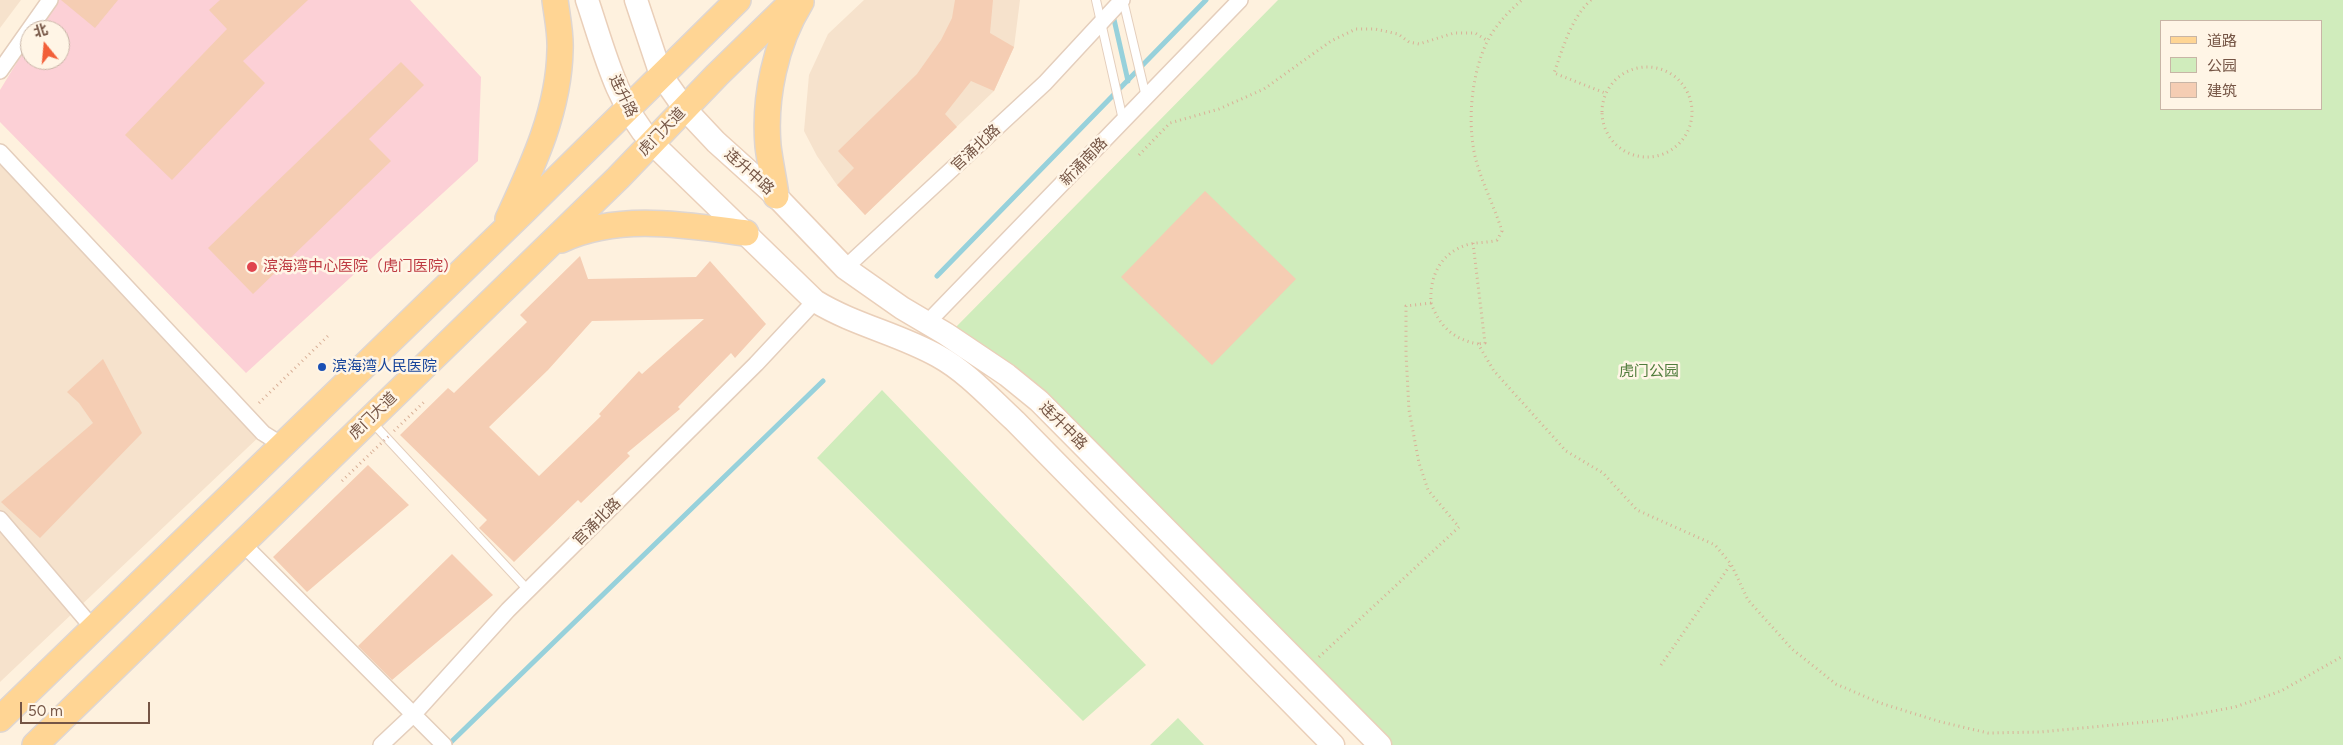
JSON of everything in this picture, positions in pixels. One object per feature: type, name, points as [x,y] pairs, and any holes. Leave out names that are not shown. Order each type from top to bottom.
[{"type":"main road","points":[[501,234],[526,181],[547,127],[556,87],[560,49],[555,0]]},
{"type":"main road","name":"连升路","points":[[587,0],[617,88],[627,108],[640,130],[686,175]]},
{"type":"main road","points":[[636,0],[661,74],[685,109]]},
{"type":"main road","points":[[0,719],[501,234],[738,0]]},
{"type":"main road","name":"虎门大道","points":[[35,745],[549,245],[794,0]]},
{"type":"main road","points":[[776,196],[768,146],[768,102],[776,61],[790,19],[802,0]]},
{"type":"main road","name":"连升中路","points":[[685,109],[716,142],[776,196],[845,268],[902,308],[1007,375],[1039,401],[1380,745]]},
{"type":"main road","name":"连升中路","points":[[686,175],[815,301],[838,315],[898,338],[939,357],[963,374],[1015,421],[1333,745]]},
{"type":"main road","points":[[549,245],[583,230],[628,223],[692,226],[746,234]]},
{"type":"street","points":[[0,71],[50,0]]},
{"type":"street","name":"官涌北路","points":[[845,268],[1045,83],[1123,0]]},
{"type":"street","name":"新涌南路","points":[[927,323],[1240,0]]},
{"type":"street","points":[[0,152],[263,433],[282,446]]},
{"type":"street","name":"官涌北路","points":[[381,745],[414,714],[528,590],[756,364],[815,301]]},
{"type":"street","points":[[0,519],[93,628]]},
{"type":"street","points":[[242,543],[444,745]]},
{"type":"lane","points":[[1096,0],[1123,121]]},
{"type":"lane","points":[[1123,0],[1146,98]]},
{"type":"lane","points":[[370,420],[528,590]]},
{"type":"path","points":[[1473,243],[1485,343],[1478,344],[1463,341],[1449,333],[1438,321],[1430,303],[1433,276],[1442,260],[1459,247],[1473,243],[1497,240],[1502,231],[1478,166],[1471,122],[1475,78],[1488,40],[1509,11],[1522,0]]},
{"type":"path","points":[[1591,0],[1582,8],[1568,34],[1554,73],[1605,93]]},
{"type":"path","points":[[1138,155],[1170,123],[1219,109],[1264,89],[1331,41],[1356,29],[1375,29],[1398,34],[1410,42],[1419,44],[1454,33],[1475,34],[1488,40]]},
{"type":"path","points":[[1652,67],[1667,71],[1680,80],[1688,92],[1692,106],[1692,121],[1687,134],[1678,146],[1666,154],[1651,157],[1637,156],[1623,151],[1612,141],[1605,129],[1602,115],[1605,93],[1622,74],[1636,68],[1652,67]]},
{"type":"path","points":[[1318,657],[1459,528],[1428,490],[1419,463],[1409,410],[1406,306],[1430,303]]},
{"type":"path","points":[[259,403],[330,334]]},
{"type":"path","points":[[1478,344],[1494,371],[1566,452],[1603,473],[1637,510],[1715,545],[1731,564],[1748,600],[1792,649],[1836,684],[1880,703],[1941,722],[1988,733],[2040,732],[2166,720],[2235,707],[2281,690],[2343,656]]},
{"type":"path","points":[[342,481],[425,401]]},
{"type":"path","points":[[1660,665],[1731,564]]},
{"type":"shaded area","points":[[0,0],[21,0],[0,28]]},
{"type":"shaded area","name":"滨海湾中心医院（虎门医院）","points":[[56,0],[410,0],[481,77],[478,161],[246,373],[0,122],[0,90],[20,57],[20,70],[70,70],[70,20],[43,20]]},
{"type":"shaded area","points":[[864,0],[1020,0],[1014,47],[994,91],[865,215],[837,185],[817,156],[804,131],[809,75],[828,34]]},
{"type":"shaded area","points":[[0,152],[263,433],[0,682]]},
{"type":"green space","name":"虎门公园","points":[[1278,0],[2343,0],[2343,745],[1369,745],[955,328]]},
{"type":"green space","points":[[882,390],[1146,665],[1083,721],[817,458]]},
{"type":"green space","points":[[1178,718],[1204,745],[1150,745]]},
{"type":"building","points":[[61,0],[118,0],[95,28]]},
{"type":"building","points":[[220,0],[308,0],[243,61],[265,83],[172,180],[125,135],[227,29],[209,10]]},
{"type":"building","points":[[955,0],[993,0],[990,33],[1014,47],[994,91],[971,81],[945,114],[957,127],[865,215],[837,185],[854,168],[838,151],[917,74],[941,40],[952,18]]},
{"type":"building","points":[[401,62],[424,85],[369,139],[391,161],[253,294],[208,248]]},
{"type":"building","points":[[1205,191],[1296,279],[1212,365],[1121,277]]},
{"type":"building","points":[[580,256],[588,279],[696,277],[710,261],[766,324],[735,358],[731,353],[678,407],[680,409],[627,453],[630,456],[581,503],[578,500],[514,562],[479,528],[487,520],[400,435],[448,388],[454,393],[527,322],[520,315]],"holes":[[[704,319],[642,374],[639,371],[599,414],[601,416],[539,476],[489,427],[548,370],[592,321]]]},
{"type":"building","points":[[103,359],[142,433],[40,538],[1,502],[93,423],[79,403],[67,392]]},
{"type":"building","points":[[368,465],[409,505],[307,592],[273,557]]},
{"type":"building","points":[[452,554],[493,595],[392,680],[358,646]]},
{"type":"waterway","points":[[937,276],[1206,0]]},
{"type":"waterway","points":[[1113,15],[1128,81]]},
{"type":"waterway","points":[[448,745],[823,381]]},
{"type":"place","name":"滨海湾中心医院（虎门医院）","points":[[252,267]]},
{"type":"place","name":"滨海湾人民医院","points":[[322,367]]}]
